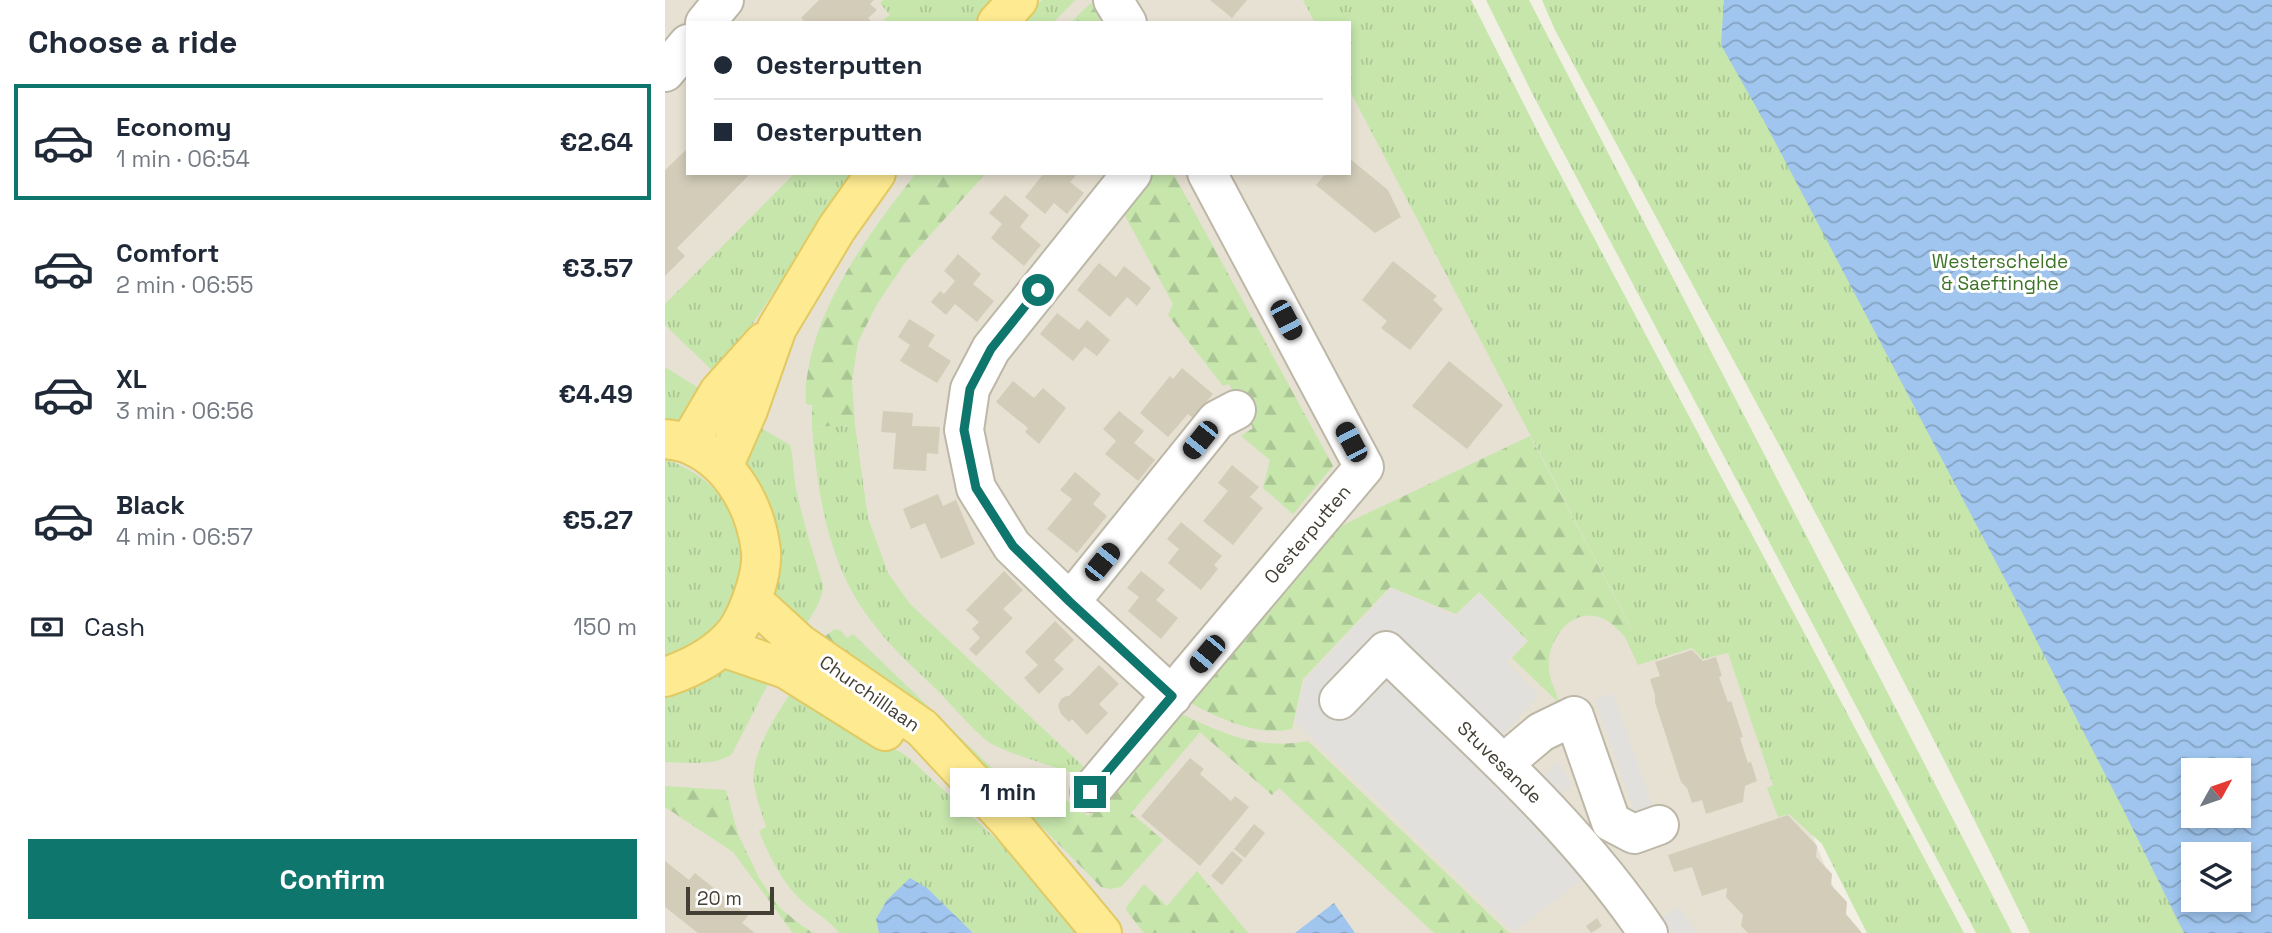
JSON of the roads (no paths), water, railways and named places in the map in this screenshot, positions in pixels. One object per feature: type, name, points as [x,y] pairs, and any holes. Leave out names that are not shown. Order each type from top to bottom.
[{"type":"main road","points":[[999,21],[1018,0]]},
{"type":"main road","points":[[665,677],[696,666],[722,647],[735,633],[753,601],[761,554],[751,507],[723,467],[707,454],[677,441],[777,328],[837,228],[875,175]]},
{"type":"main road","points":[[723,467],[748,410],[777,328]]},
{"type":"main road","name":"Churchilllaan","points":[[753,601],[800,644],[922,728],[1008,820],[1102,933]]},
{"type":"main road","name":"Churchilllaan","points":[[722,647],[786,669],[864,720],[916,749],[981,793]]},
{"type":"street","points":[[707,21],[724,0]]},
{"type":"street","points":[[1113,0],[1126,21]]},
{"type":"street","points":[[665,72],[686,46]]},
{"type":"street","points":[[1130,175],[991,349],[970,389],[964,430],[976,488],[1013,546],[1172,696]]},
{"type":"street","name":"Oesterputten","points":[[1090,792],[1364,467],[1208,175]]},
{"type":"street","points":[[1070,602],[1217,420],[1236,410]]},
{"type":"street","name":"Stuvesande","points":[[1339,700],[1386,651],[1566,827],[1620,891],[1648,933]]},
{"type":"street","points":[[1503,764],[1541,732],[1574,716],[1611,822],[1634,834],[1659,825]]},
{"type":"water","name":"Westerschelde & Saeftinghe","points":[[1724,0],[2272,0],[2272,933],[2184,933],[2007,583],[1764,121],[1721,45]]},
{"type":"water","points":[[910,878],[927,888],[973,933],[879,933],[876,919],[887,900]]},
{"type":"water","points":[[1334,903],[1355,933],[1295,933]]}]
